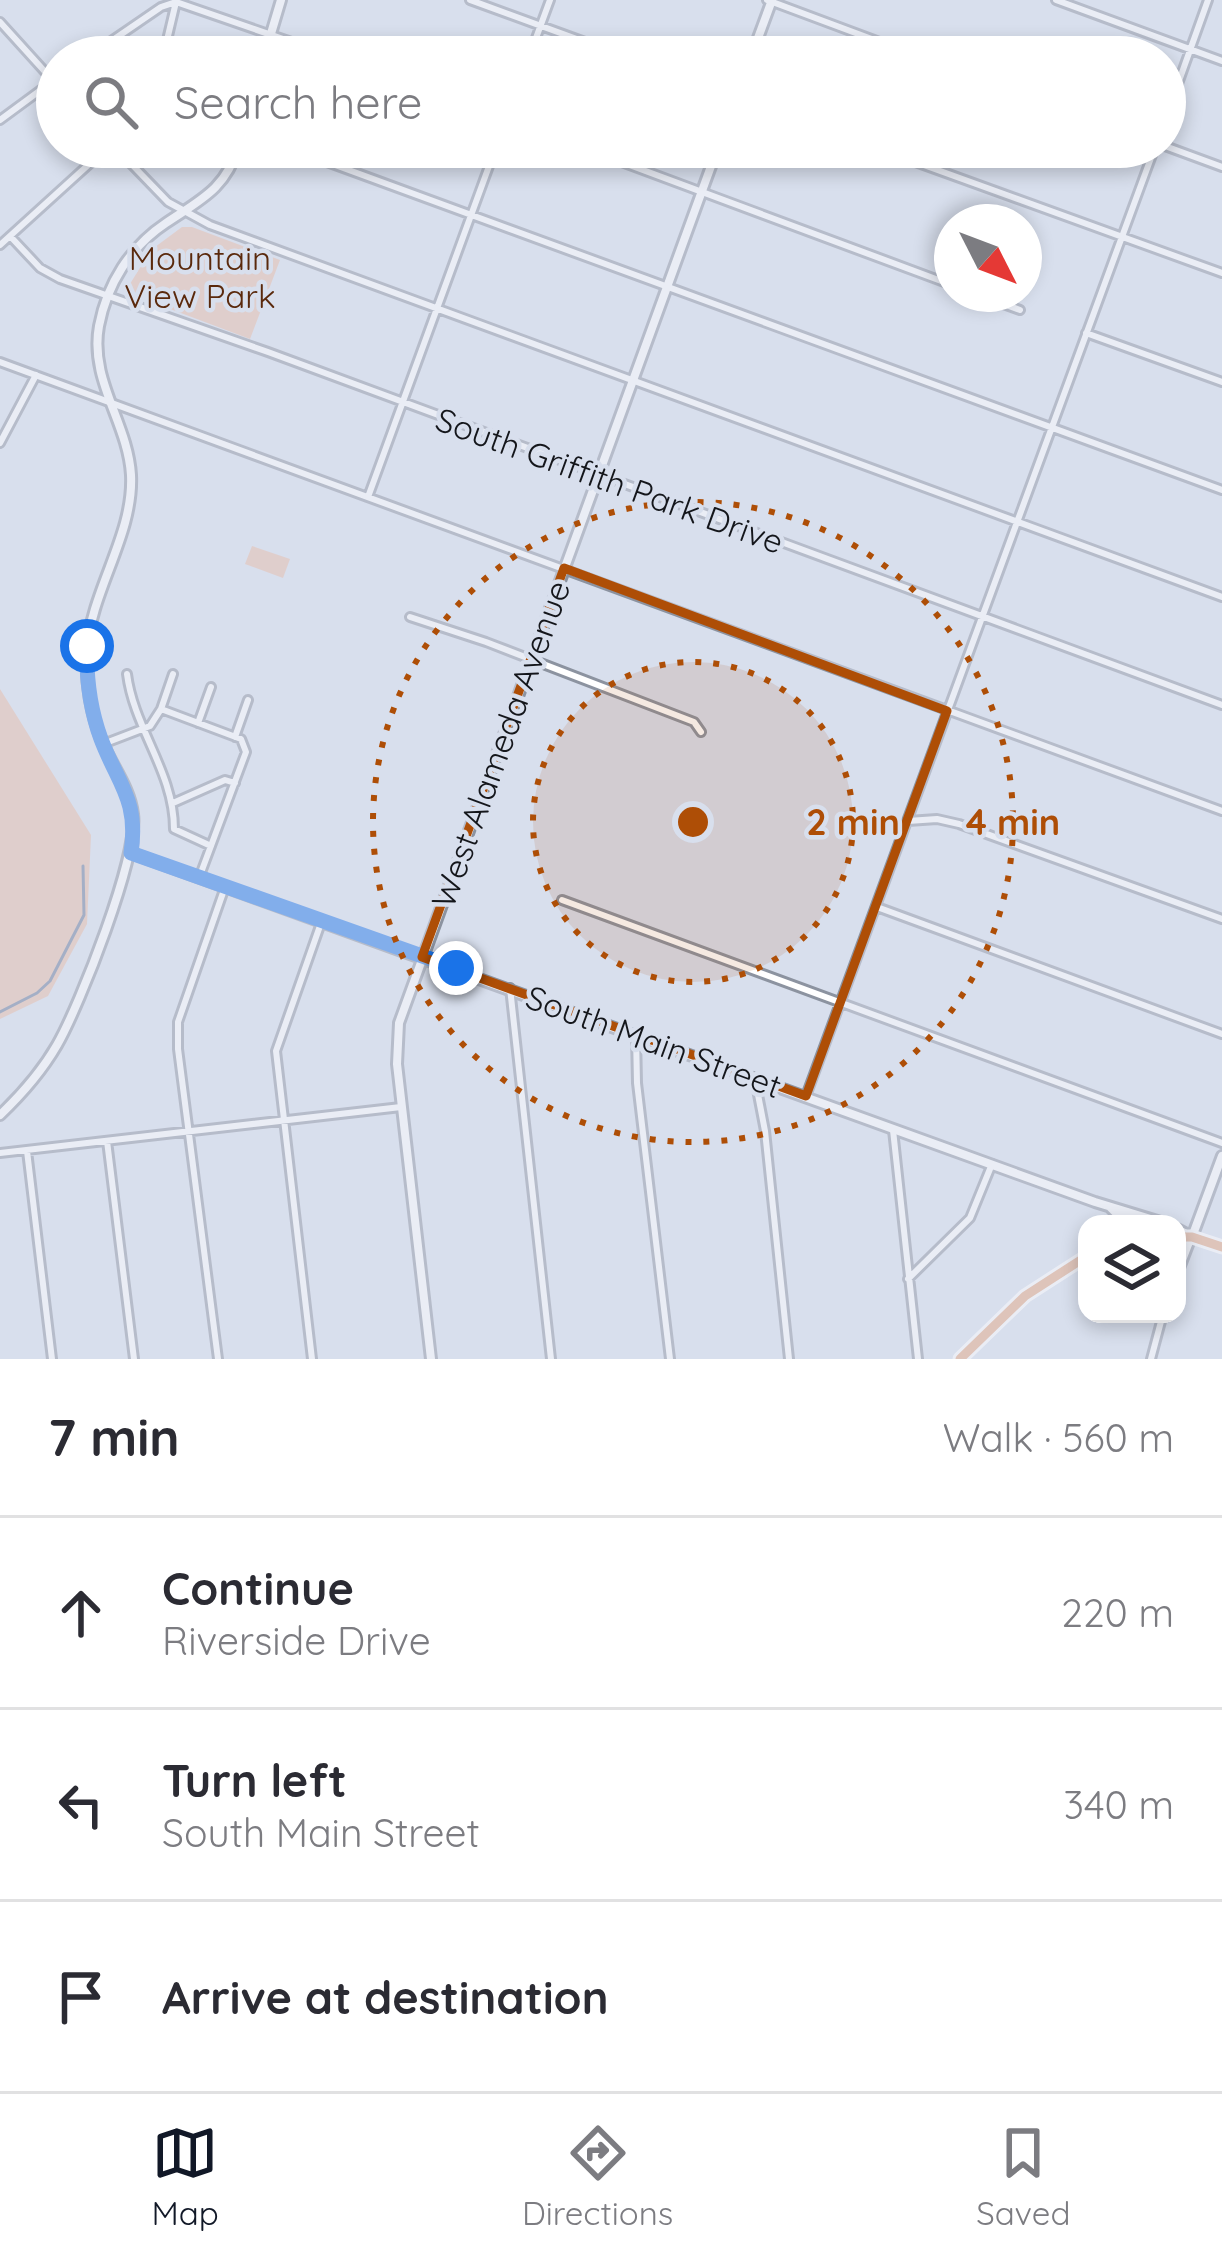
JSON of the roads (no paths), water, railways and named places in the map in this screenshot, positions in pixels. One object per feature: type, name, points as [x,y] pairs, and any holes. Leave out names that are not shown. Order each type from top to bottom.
[{"type":"main road","points":[[271,34],[280,0]]},
{"type":"main road","points":[[758,36],[770,0]]},
{"type":"main road","points":[[0,1115],[42,1069],[66,1029],[131,853],[130,798],[103,744],[88,688],[87,646],[97,597],[126,517],[131,476],[124,436],[100,373],[96,342],[107,297],[132,253],[221,184],[228,168]]},
{"type":"main road","name":"West Alameda Avenue","points":[[431,1359],[397,1035],[710,168]]},
{"type":"main road","name":"South Main Street","points":[[131,853],[1138,1215]]},
{"type":"main road","points":[[1192,1237],[1222,1156]]},
{"type":"main road","name":"South Main Street","points":[[1109,1206],[1118,1215]]},
{"type":"main road","points":[[1186,1235],[1222,1247]]},
{"type":"main road","points":[[966,1356],[1024,1296],[1078,1262]]},
{"type":"street","points":[[470,0],[568,36]]},
{"type":"street","points":[[537,36],[550,0]]},
{"type":"street","points":[[770,0],[865,36]]},
{"type":"street","points":[[1056,0],[1152,36]]},
{"type":"street","points":[[1186,61],[1208,0]]},
{"type":"street","points":[[168,36],[176,2]]},
{"type":"street","points":[[119,36],[176,2],[277,36]]},
{"type":"street","points":[[0,22],[36,60]]},
{"type":"street","points":[[1186,49],[1222,62]]},
{"type":"street","points":[[0,120],[36,95]]},
{"type":"street","points":[[1186,154],[1222,167]]},
{"type":"street","points":[[0,245],[88,168]]},
{"type":"street","points":[[133,168],[185,212],[1222,597]]},
{"type":"street","points":[[344,168],[1222,490]]},
{"type":"street","points":[[368,497],[488,168]]},
{"type":"street","points":[[640,168],[934,278]]},
{"type":"street","points":[[932,168],[1222,273]]},
{"type":"street","points":[[806,1096],[1148,168]]},
{"type":"street","name":"South Griffith Park Drive","points":[[10,236],[46,272],[107,297],[268,352],[1222,705]]},
{"type":"street","points":[[1086,333],[1222,382]]},
{"type":"street","points":[[0,362],[1222,811]]},
{"type":"street","points":[[0,443],[36,375]]},
{"type":"street","points":[[410,617],[694,722],[701,732]]},
{"type":"street","points":[[128,674],[130,700],[165,776],[176,832],[211,846]]},
{"type":"street","points":[[103,744],[154,724],[173,674]]},
{"type":"street","points":[[198,723],[212,687]]},
{"type":"street","points":[[235,737],[248,700]]},
{"type":"street","points":[[161,709],[245,745],[199,878]]},
{"type":"street","points":[[173,803],[225,780],[235,783]]},
{"type":"street","points":[[908,821],[938,819],[959,824],[1222,919]]},
{"type":"street","points":[[218,1359],[178,1022],[225,887]]},
{"type":"street","points":[[562,900],[1222,1143]]},
{"type":"street","points":[[877,908],[1222,1034]]},
{"type":"street","points":[[312,1359],[277,1042],[321,923]]},
{"type":"street","points":[[510,988],[551,1359]]},
{"type":"street","points":[[636,1034],[637,1083],[670,1359]]},
{"type":"street","points":[[754,1078],[765,1131],[790,1359]]},
{"type":"street","points":[[0,1154],[401,1107]]},
{"type":"street","points":[[893,1129],[918,1359]]},
{"type":"street","points":[[107,1141],[134,1359]]},
{"type":"street","points":[[27,1151],[52,1359]]},
{"type":"street","points":[[908,1279],[970,1218],[992,1164]]},
{"type":"street","points":[[1186,1253],[1192,1237]]},
{"type":"street","points":[[1151,1359],[1161,1323]]},
{"type":"waterway","points":[[0,1012],[50,981],[84,915],[83,866]]},
{"type":"park label","name":"Mountain View Park","points":[[200,276]]}]
